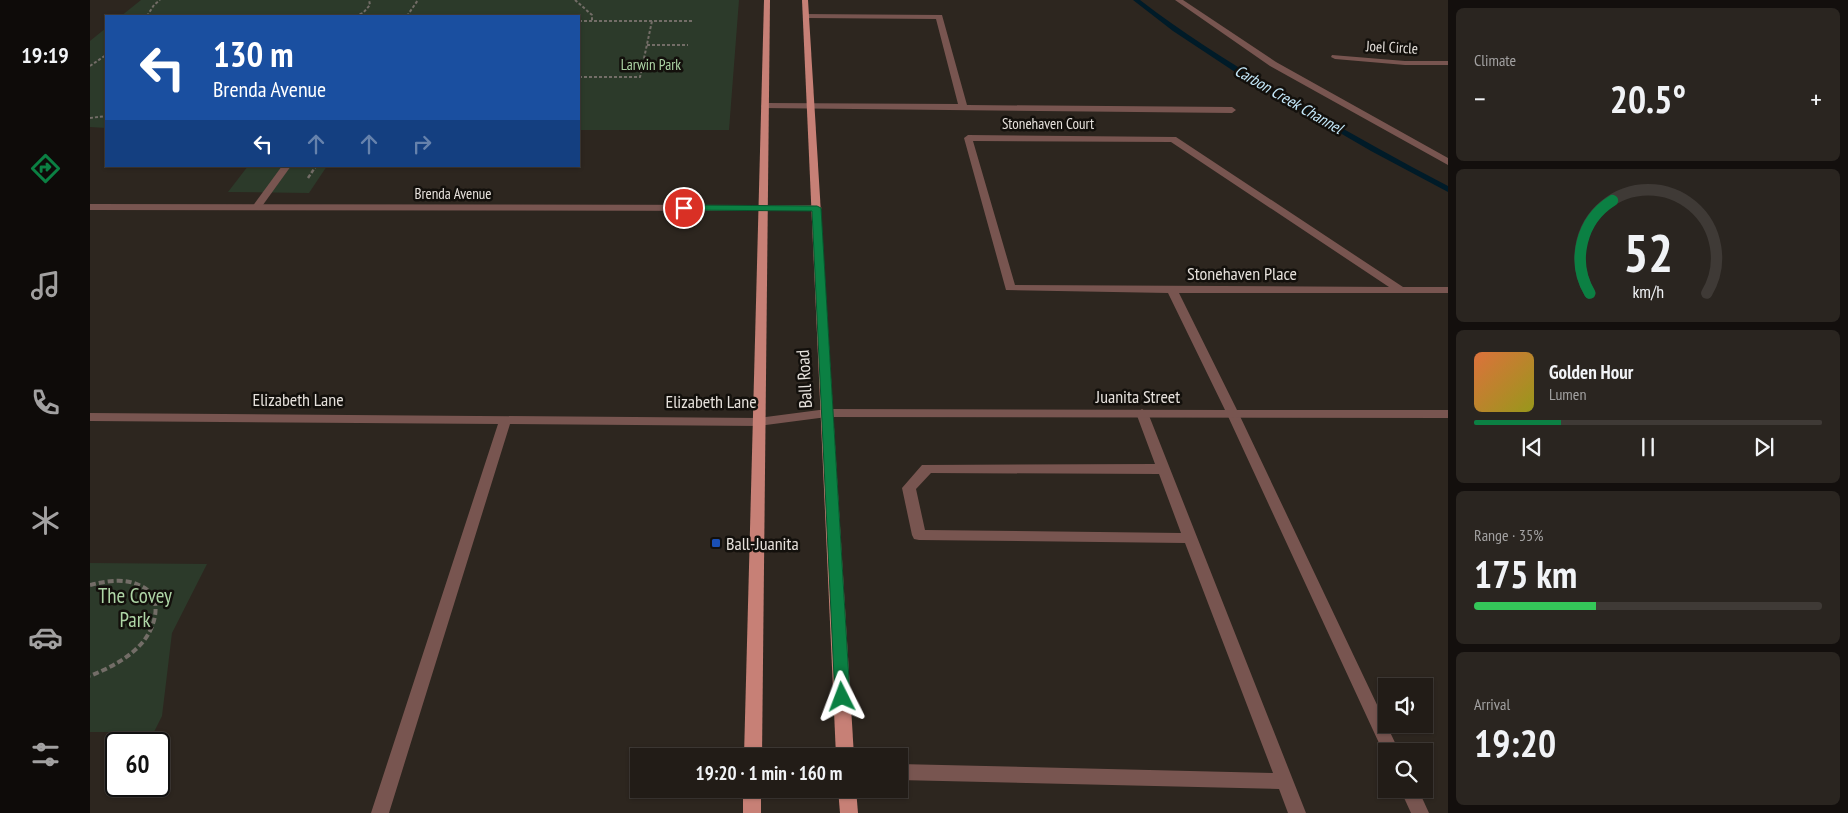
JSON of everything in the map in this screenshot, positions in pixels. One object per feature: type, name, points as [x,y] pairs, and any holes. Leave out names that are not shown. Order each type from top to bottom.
[{"type":"main road","points":[[753,748],[767,0]]},
{"type":"main road","name":"Ball Road","points":[[805,0],[846,748]]},
{"type":"main road","points":[[752,798],[752,813]]},
{"type":"main road","points":[[847,798],[848,813]]},
{"type":"street","points":[[1178,0],[1272,64],[1448,162]]},
{"type":"street","points":[[806,16],[939,17],[963,107]]},
{"type":"street","name":"Joel Circle","points":[[1335,58],[1405,63],[1448,63]]},
{"type":"street","points":[[765,106],[1232,110]]},
{"type":"street","name":"Stonehaven Court","points":[[1172,290],[1010,288],[968,138],[1173,139],[1401,290]]},
{"type":"street","points":[[257,207],[286,167]]},
{"type":"street","name":"Brenda Avenue","points":[[90,207],[817,208]]},
{"type":"street","name":"Stonehaven Place","points":[[1387,743],[1232,412],[1172,290],[1448,290]]},
{"type":"street","name":"Juanita Street","points":[[827,413],[1232,412],[1448,414]]},
{"type":"street","name":"Elizabeth Lane","points":[[90,417],[759,422],[827,413]]},
{"type":"street","points":[[1142,413],[1297,813]]},
{"type":"street","points":[[380,813],[505,421]]},
{"type":"street","points":[[1163,469],[926,468],[909,488],[919,535],[1190,538]]},
{"type":"street","points":[[908,772],[1284,781]]},
{"type":"street","points":[[1412,798],[1420,813]]},
{"type":"path","points":[[148,15],[160,0]]},
{"type":"path","points":[[357,15],[368,9],[370,5],[369,0]]},
{"type":"path","points":[[407,15],[418,0]]},
{"type":"path","points":[[575,0],[592,15],[592,21]]},
{"type":"path","points":[[580,21],[692,21]]},
{"type":"path","points":[[580,77],[640,77],[652,21]]},
{"type":"path","points":[[647,46],[688,45]]},
{"type":"path","points":[[90,66],[105,56]]},
{"type":"path","points":[[90,118],[105,116]]},
{"type":"path","points":[[90,585],[122,581],[138,584],[149,591],[156,601],[156,614],[152,629],[142,643],[128,656],[110,668],[90,676]]},
{"type":"green space","name":"Larwin Park","points":[[141,0],[739,0],[729,130],[580,130],[580,15],[122,15]]},
{"type":"green space","points":[[105,29],[105,128],[90,127],[90,41]]},
{"type":"green space","points":[[247,167],[326,167],[309,193],[228,192]]},
{"type":"green space","name":"The Covey Park","points":[[90,563],[207,564],[172,633],[162,716],[154,732],[90,732]]},
{"type":"waterway","name":"Carbon Creek Channel","points":[[1136,0],[1175,30],[1238,70],[1374,150],[1448,189]]},
{"type":"place","name":"Ball-Juanita","points":[[716,543]]},
{"type":"route","points":[[684,208],[817,208],[842,697]]}]
